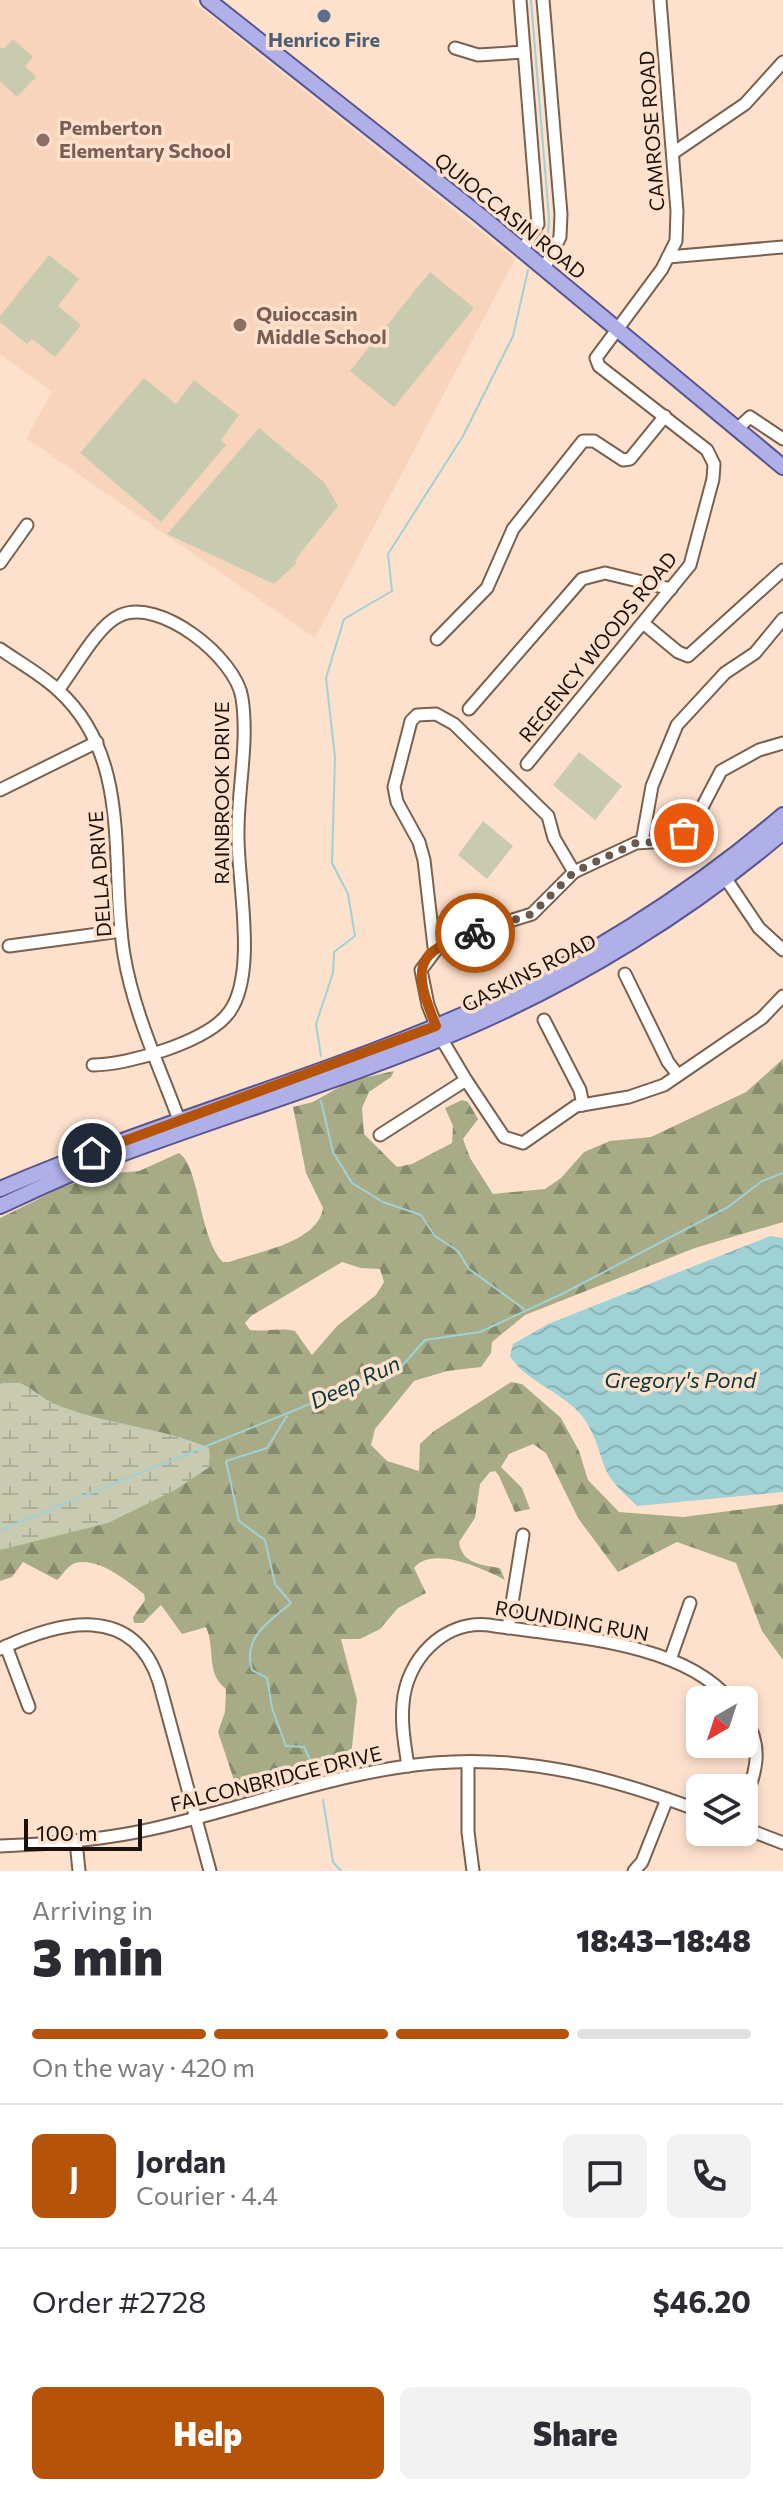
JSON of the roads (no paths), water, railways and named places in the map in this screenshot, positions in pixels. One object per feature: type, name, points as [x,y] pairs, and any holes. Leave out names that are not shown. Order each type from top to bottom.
[{"type":"main road","name":"QUIOCCASIN ROAD","points":[[208,0],[522,251],[783,467]]},
{"type":"main road","name":"GASKINS ROAD","points":[[721,872],[783,815]]},
{"type":"main road","name":"GASKINS ROAD","points":[[0,1189],[182,1127],[439,1032],[721,872],[783,832]]},
{"type":"main road","name":"GASKINS ROAD","points":[[0,1206],[182,1127]]},
{"type":"street","points":[[520,0],[538,224],[522,251]]},
{"type":"street","points":[[543,0],[561,214],[556,248],[544,269]]},
{"type":"street","name":"CAMROSE ROAD","points":[[660,0],[673,153],[676,241],[668,257]]},
{"type":"street","points":[[455,48],[478,55],[524,52]]},
{"type":"street","points":[[673,153],[745,104],[783,62]]},
{"type":"street","points":[[617,329],[668,257],[783,247]]},
{"type":"street","name":"REGENCY WOODS ROAD","points":[[527,764],[693,560],[714,464],[707,450],[597,364],[596,354],[617,329]]},
{"type":"street","points":[[437,639],[487,588],[513,529],[583,441],[594,441],[623,460],[630,459],[665,416]]},
{"type":"street","points":[[737,429],[750,417],[783,439]]},
{"type":"street","points":[[0,563],[27,525]]},
{"type":"street","points":[[643,623],[678,652],[688,656],[783,570]]},
{"type":"street","points":[[469,709],[582,579],[605,573],[671,589]]},
{"type":"street","name":"RAINBROOK DRIVE","points":[[58,690],[107,625],[121,614],[141,610],[164,617],[220,656],[232,670],[241,694],[243,750],[238,819],[241,989],[229,1013],[209,1031],[154,1051]]},
{"type":"street","points":[[642,842],[652,786],[677,725],[725,673],[755,653],[783,619]]},
{"type":"street","name":"DELLA DRIVE","points":[[0,649],[58,690],[78,712],[97,742],[112,792],[121,931],[131,984],[182,1127]]},
{"type":"street","points":[[574,872],[543,811],[454,724],[436,714],[417,715],[411,721],[394,787],[397,802],[419,842],[424,860],[434,947],[421,970],[423,988],[439,1032],[504,1137],[523,1143],[583,1105],[644,1092],[678,1075],[762,1018],[783,996]]},
{"type":"street","points":[[0,790],[97,742]]},
{"type":"street","points":[[434,947],[532,914],[574,872],[642,842],[668,841],[684,833],[698,815],[721,771],[759,750],[783,743]]},
{"type":"street","points":[[721,872],[766,938],[783,950]]},
{"type":"street","points":[[9,946],[121,931]]},
{"type":"street","points":[[625,974],[678,1075]]},
{"type":"street","points":[[544,1020],[580,1090],[583,1105]]},
{"type":"street","points":[[93,1065],[115,1065],[154,1051]]},
{"type":"street","points":[[380,1135],[466,1080]]},
{"type":"street","points":[[508,1628],[523,1535]]},
{"type":"street","points":[[671,1657],[690,1603]]},
{"type":"street","points":[[29,1707],[3,1647],[83,1623],[110,1627],[138,1644],[154,1666],[210,1871]]},
{"type":"street","name":"ROUNDING RUN","points":[[408,1766],[403,1705],[409,1679],[421,1656],[437,1639],[458,1627],[480,1624],[671,1657],[703,1675],[715,1686]]},
{"type":"street","points":[[468,1762],[468,1832],[473,1871]]},
{"type":"street","name":"FALCONBRIDGE DRIVE","points":[[0,1846],[126,1835],[335,1780],[408,1766],[468,1762],[516,1763],[573,1771],[686,1806]]},
{"type":"street","points":[[634,1871],[642,1862],[667,1799]]},
{"type":"street","points":[[758,1833],[783,1843]]},
{"type":"street","points":[[76,1841],[79,1871]]},
{"type":"water","name":"Gregory's Pond","points":[[770,1236],[783,1238],[783,1492],[637,1506],[608,1473],[582,1416],[517,1365],[510,1356],[513,1344],[548,1324]]},
{"type":"waterway","points":[[531,0],[549,218],[548,238],[542,252]]},
{"type":"waterway","points":[[321,1056],[316,1024],[333,973],[334,952],[355,936],[348,894],[332,863],[335,757],[326,678],[344,619],[392,591],[388,554],[463,436],[513,336],[528,270]]},
{"type":"waterway","points":[[321,1101],[333,1152],[352,1183],[383,1202],[421,1215],[435,1236],[458,1251],[469,1269],[524,1309]]},
{"type":"waterway","name":"Deep Run","points":[[0,1530],[401,1367],[425,1340],[480,1332],[564,1293],[728,1207],[762,1181],[783,1173]]},
{"type":"waterway","points":[[287,1416],[267,1448],[226,1461],[239,1521],[265,1540],[275,1584],[291,1603],[254,1639],[250,1658],[252,1670],[267,1678],[272,1708],[286,1746],[304,1747],[314,1768]]},
{"type":"waterway","points":[[323,1800],[333,1862],[341,1871]]},
{"type":"place","name":"Henrico Fire","points":[[324,16]]},
{"type":"place","name":"Pemberton Elementary School","points":[[43,140]]},
{"type":"place","name":"Quioccasin Middle School","points":[[240,325]]}]
